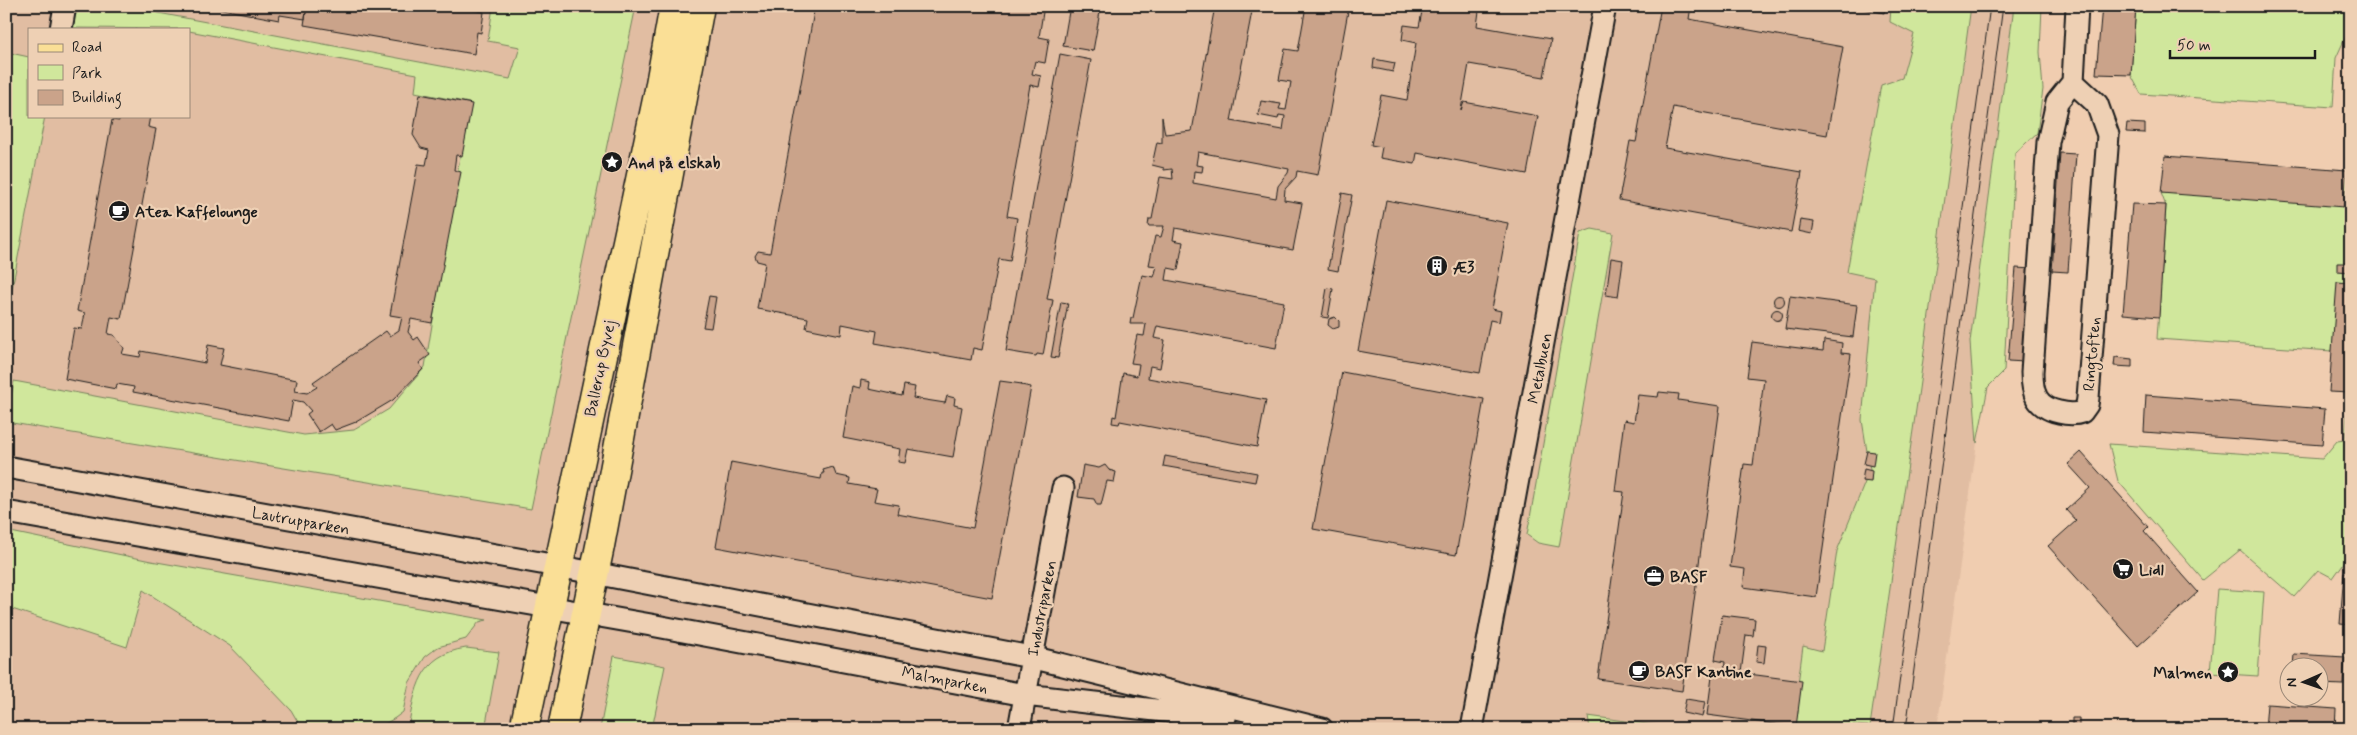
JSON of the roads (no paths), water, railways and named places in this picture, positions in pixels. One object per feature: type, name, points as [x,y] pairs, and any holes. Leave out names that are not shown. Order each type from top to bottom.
[{"type":"main road","name":"Ballerup Byvej","points":[[524,729],[548,607],[658,95],[674,6]]},
{"type":"main road","name":"Ballerup Byvej","points":[[562,729],[595,574],[662,223],[700,6]]},
{"type":"street","points":[[61,28],[65,6]]},
{"type":"street","name":"Metalbuen","points":[[1472,729],[1605,6]]},
{"type":"street","points":[[2073,82],[2077,6]]},
{"type":"street","name":"Ringtoften","points":[[2073,82],[2097,104],[2108,135],[2088,398],[2082,412],[2068,415],[2042,406],[2036,399],[2032,387],[2032,372],[2048,142],[2057,102],[2073,82]]},
{"type":"street","name":"Lautrupparken","points":[[6,467],[595,574]]},
{"type":"street","name":"Industriparken","points":[[1018,729],[1063,488]]},
{"type":"street","points":[[6,512],[585,614]]},
{"type":"street","name":"Malmparken","points":[[595,574],[1032,657],[1315,728]]},
{"type":"street","name":"Malmparken","points":[[585,614],[1025,695],[1315,728]]},
{"type":"tram line","points":[[1893,729],[1990,6]]},
{"type":"tram line","points":[[1906,729],[2003,6]]},
{"type":"place","name":"And på elskab","points":[[612,162]]},
{"type":"place","name":"Atea Kaffelounge","points":[[119,211]]},
{"type":"place","name":"Æ3","points":[[1437,266]]},
{"type":"place","name":"Lidl","points":[[2123,569]]},
{"type":"place","name":"BASF","points":[[1654,576]]},
{"type":"place","name":"BASF Kantine","points":[[1639,671]]},
{"type":"place","name":"Malmen","points":[[2228,672]]}]
